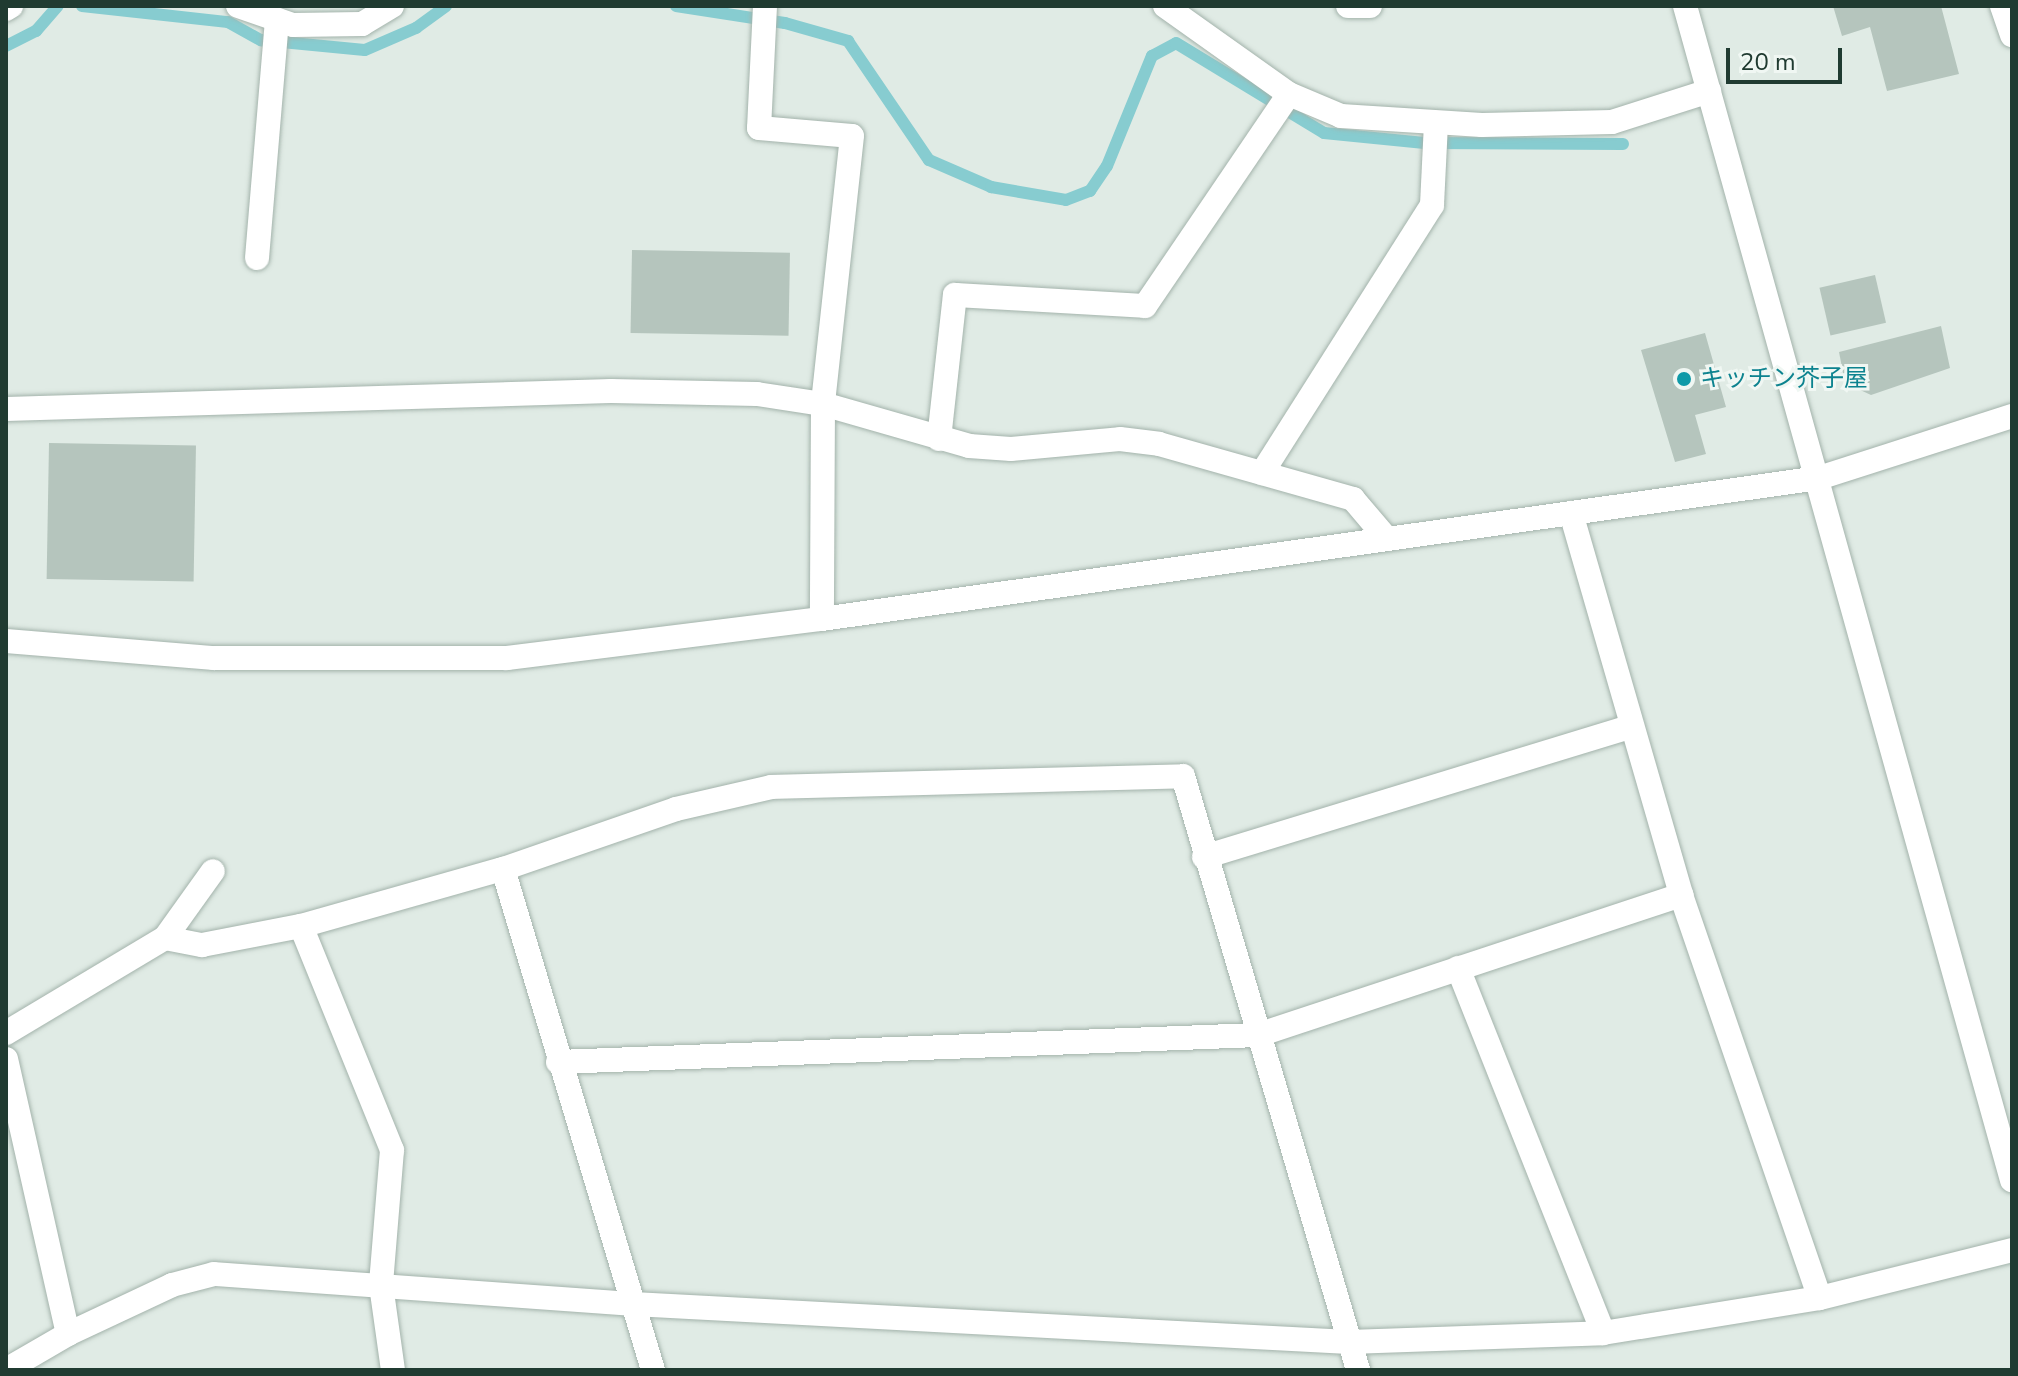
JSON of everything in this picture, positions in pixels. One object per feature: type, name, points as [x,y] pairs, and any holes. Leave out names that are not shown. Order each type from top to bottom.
[{"type":"street","points":[[238,6],[293,25],[362,24],[392,6]]},
{"type":"street","points":[[765,6],[759,128],[852,136],[823,404],[822,619]]},
{"type":"street","points":[[1165,6],[1289,96],[1341,116],[1436,125],[1612,122],[1709,91]]},
{"type":"street","points":[[1348,6],[1370,6]]},
{"type":"street","points":[[1685,6],[1819,478],[2012,1180]]},
{"type":"street","points":[[2002,6],[2012,35]]},
{"type":"street","points":[[257,258],[277,21]]},
{"type":"street","points":[[939,439],[955,295],[1145,306],[1289,96]]},
{"type":"street","points":[[1262,473],[1432,205],[1436,125]]},
{"type":"street","points":[[6,409],[611,391],[757,394],[823,404],[939,439],[1011,449],[1120,439],[1159,444],[1353,499],[1387,539]]},
{"type":"street","points":[[6,641],[214,658],[507,658],[822,619],[1819,478],[2012,416]]},
{"type":"street","points":[[1571,513],[1629,727],[1681,895],[1820,1298]]},
{"type":"street","points":[[1204,857],[1629,727]]},
{"type":"street","points":[[165,938],[202,945],[301,926],[503,869],[676,809],[771,787],[1183,776],[1204,857],[1358,1370]]},
{"type":"street","points":[[503,869],[558,1062],[653,1370]]},
{"type":"street","points":[[6,1033],[165,938],[213,871]]},
{"type":"street","points":[[558,1062],[1258,1035],[1681,895]]},
{"type":"street","points":[[301,926],[392,1150],[381,1285],[393,1370]]},
{"type":"street","points":[[1458,968],[1603,1333]]},
{"type":"street","points":[[6,1059],[68,1334]]},
{"type":"street","points":[[6,1370],[68,1334],[172,1285],[214,1274],[633,1304],[1349,1342],[1603,1333],[1820,1298],[2012,1250]]},
{"type":"building","points":[[1833,6],[1941,6],[1959,74],[1887,91],[1870,27],[1842,36]]},
{"type":"building","points":[[632,250],[790,253],[789,336],[631,333]]},
{"type":"building","points":[[1875,275],[1886,323],[1830,336],[1819,288]]},
{"type":"building","points":[[1941,326],[1950,368],[1871,395],[1845,383],[1839,352]]},
{"type":"building","name":"キッチン芥子屋","points":[[1705,333],[1726,407],[1695,415],[1706,454],[1675,462],[1641,350]]},
{"type":"building","points":[[49,443],[196,446],[194,582],[47,579]]},
{"type":"waterway","points":[[6,46],[36,31],[58,6]]},
{"type":"waterway","points":[[82,6],[228,22],[261,40],[365,50],[416,28],[446,6]]},
{"type":"waterway","points":[[676,6],[785,23],[848,41],[929,160],[991,187],[1066,200],[1090,191],[1107,166],[1152,56],[1176,43],[1324,133],[1425,143],[1623,144]]},
{"type":"place","name":"キッチン芥子屋","points":[[1684,379]]}]
